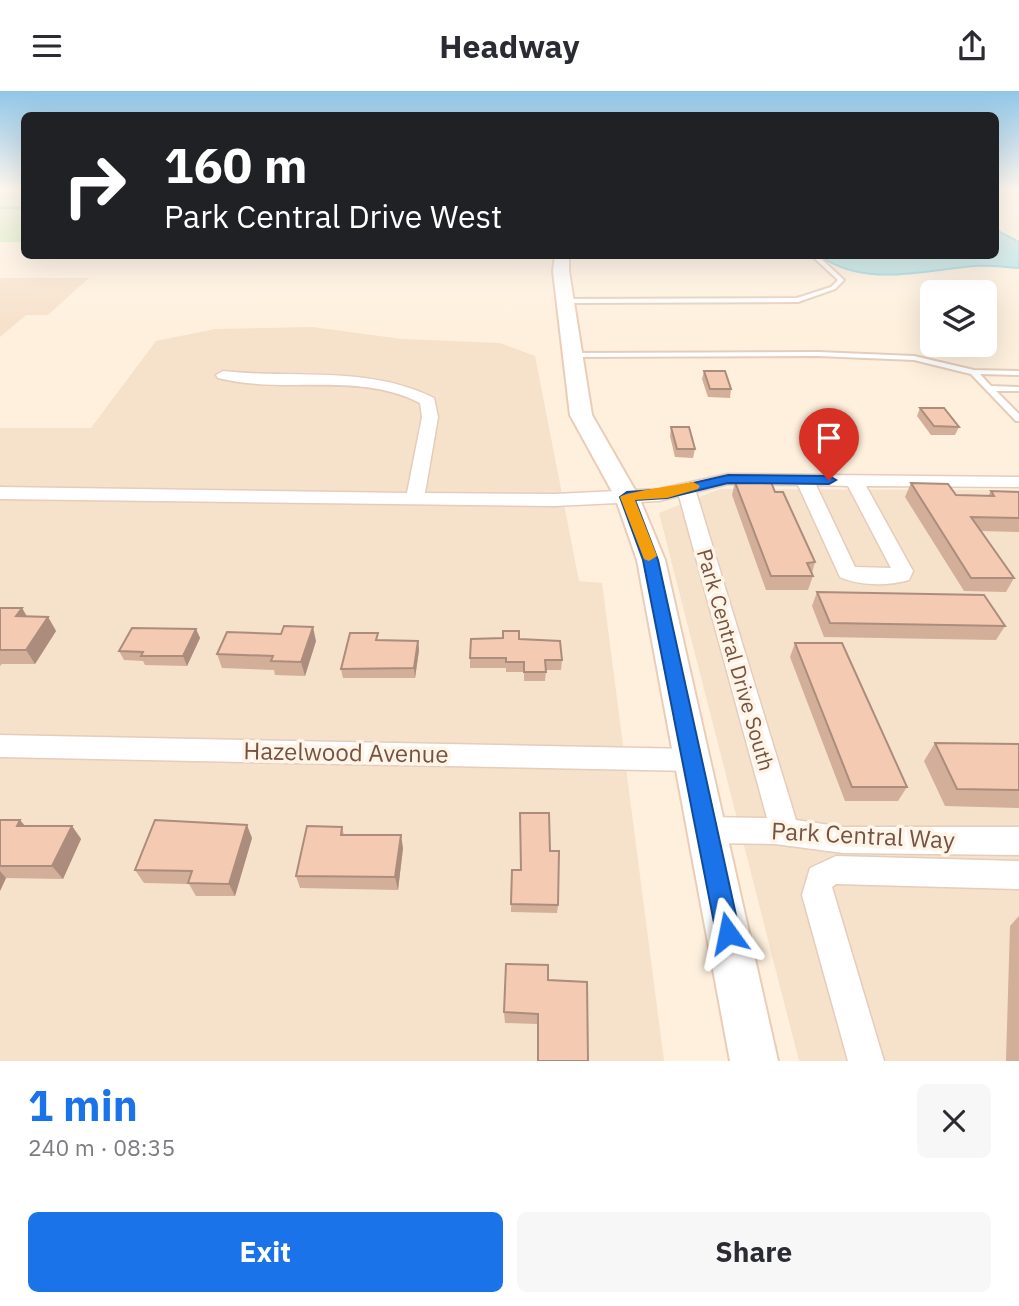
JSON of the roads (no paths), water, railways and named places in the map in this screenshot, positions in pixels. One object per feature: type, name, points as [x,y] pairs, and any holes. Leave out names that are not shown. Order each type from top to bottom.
[{"type":"street","points":[[562,259],[565,301],[581,415],[627,497],[651,560],[754,1061]]},
{"type":"street","points":[[223,375],[265,381],[394,385],[415,392],[428,401],[430,417],[415,498]]},
{"type":"street","points":[[0,493],[555,500],[627,497],[686,489],[728,479],[1019,482]]},
{"type":"street","points":[[804,479],[847,572],[853,575],[903,574],[854,480]]},
{"type":"street","name":"Park Central Drive South","points":[[686,489],[785,832]]},
{"type":"street","name":"Hazelwood Avenue","points":[[0,746],[692,760]]},
{"type":"street","name":"Park Central Way","points":[[707,830],[785,832],[843,840],[1019,841]]},
{"type":"street","points":[[866,1061],[817,895],[816,884],[821,877],[836,870],[1019,875]]},
{"type":"lane","points":[[565,301],[798,300],[833,288],[841,280],[817,259]]},
{"type":"lane","points":[[573,355],[879,355],[914,358],[974,372],[1019,373]]},
{"type":"lane","points":[[974,372],[1019,419]]},
{"type":"lane","points":[[988,388],[1019,389]]},
{"type":"lane","points":[[1005,405],[1019,405]]},
{"type":"water","points":[[999,235],[1006,235],[1019,242],[1019,268],[980,266],[895,275],[856,272],[825,259],[999,259]]}]
